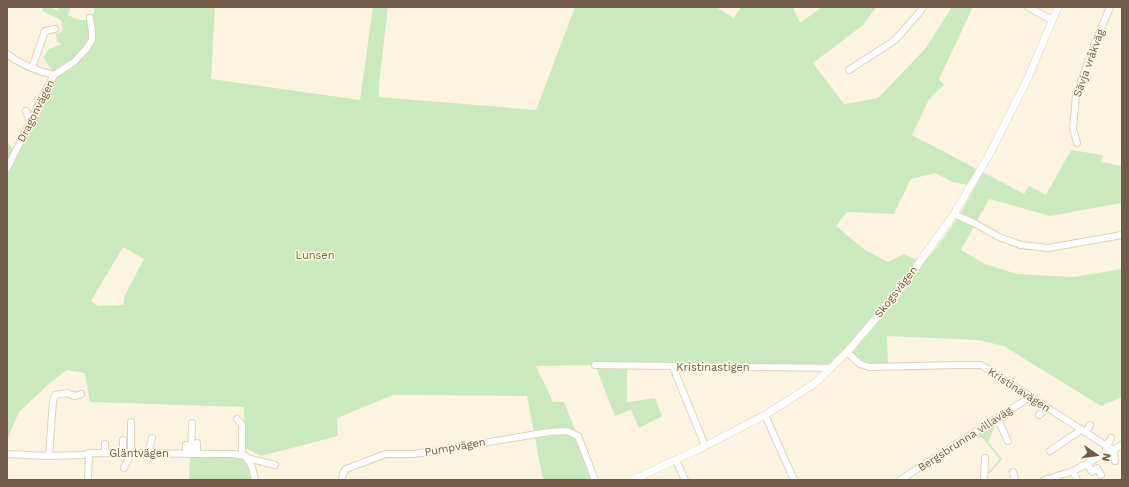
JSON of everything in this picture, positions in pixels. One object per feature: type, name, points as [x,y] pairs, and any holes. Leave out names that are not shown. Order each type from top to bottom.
[{"type":"street","points":[[849,70],[895,40],[918,14],[922,7]]},
{"type":"street","points":[[1028,7],[1052,20]]},
{"type":"street","name":"Skogsvägen","points":[[633,480],[705,446],[765,414],[814,384],[847,352],[896,295],[954,214],[989,155],[1027,80],[1058,7]]},
{"type":"street","name":"Sävja vråkväg","points":[[1076,143],[1073,128],[1076,96],[1093,48],[1110,7]]},
{"type":"street","name":"Dragonvägen","points":[[7,169],[54,75],[74,62],[92,40],[90,18]]},
{"type":"street","points":[[32,68],[33,57],[45,31],[55,29]]},
{"type":"street","name":"Dragonvägen","points":[[7,54],[16,61],[38,71],[54,75]]},
{"type":"street","points":[[26,111],[30,122]]},
{"type":"street","points":[[954,214],[999,237],[1021,245],[1048,248],[1122,235]]},
{"type":"street","name":"Kristinavägen","points":[[847,352],[860,364],[869,367],[960,364],[981,365],[1114,450]]},
{"type":"street","name":"Kristinastigen","points":[[595,365],[831,368]]},
{"type":"street","points":[[673,367],[705,446]]},
{"type":"street","points":[[49,456],[48,442],[55,395],[67,393],[74,396],[81,394]]},
{"type":"street","name":"Bergsbrunna villaväg","points":[[900,480],[1030,397]]},
{"type":"street","points":[[1039,415],[1047,408]]},
{"type":"street","points":[[765,414],[794,480]]},
{"type":"street","points":[[997,418],[1008,441]]},
{"type":"street","points":[[237,420],[242,424],[245,457],[252,467],[256,480]]},
{"type":"street","points":[[124,468],[131,453],[131,422]]},
{"type":"street","points":[[191,454],[192,423]]},
{"type":"street","points":[[1050,451],[1084,431],[1090,425]]},
{"type":"street","name":"Pumpvägen","points":[[342,480],[343,473],[346,469],[386,454],[412,454],[428,452],[549,432],[567,431],[578,436],[594,480]]},
{"type":"street","points":[[152,438],[152,455]]},
{"type":"street","points":[[1106,454],[1106,446],[1112,438]]},
{"type":"street","points":[[123,440],[123,453]]},
{"type":"street","points":[[191,454],[197,443]]},
{"type":"street","points":[[105,444],[105,453]]},
{"type":"street","points":[[186,445],[191,454]]},
{"type":"street","points":[[1044,480],[1073,471],[1083,464],[1122,445]]},
{"type":"street","points":[[234,447],[234,454]]},
{"type":"street","points":[[1114,450],[1115,461]]},
{"type":"street","points":[[88,480],[89,453]]},
{"type":"street","name":"Gläntvägen","points":[[7,454],[49,456],[83,455],[89,453],[131,453],[152,455],[234,454],[275,465]]},
{"type":"street","points":[[984,480],[985,458]]},
{"type":"street","points":[[676,460],[685,480]]},
{"type":"street","points":[[1083,464],[1092,472],[1097,468],[1101,476]]},
{"type":"street","points":[[1060,475],[1062,468]]},
{"type":"street","points":[[1073,471],[1076,480]]},
{"type":"street","points":[[1012,472],[1015,480]]},
{"type":"green space","name":"Lunsen","points":[[43,7],[49,7],[58,11],[59,7],[71,7],[68,15],[78,20],[85,20],[94,13],[94,7],[215,7],[211,79],[360,100],[373,7],[388,7],[379,83],[379,97],[536,110],[575,7],[716,7],[734,18],[741,7],[793,7],[800,23],[822,7],[876,7],[863,25],[813,63],[844,104],[878,98],[925,49],[952,7],[973,7],[939,79],[944,85],[929,99],[912,135],[1024,194],[1029,186],[1046,195],[1071,150],[1103,155],[1101,162],[1122,166],[1122,203],[1050,216],[989,199],[961,250],[985,264],[1017,274],[1074,277],[1122,269],[1122,397],[1101,406],[1004,346],[978,340],[887,336],[888,367],[869,367],[847,352],[831,368],[627,366],[627,402],[655,398],[662,416],[639,428],[631,410],[615,416],[595,365],[536,366],[553,402],[564,402],[595,480],[543,480],[527,396],[393,395],[337,418],[338,436],[261,456],[245,448],[244,407],[90,402],[85,373],[67,370],[51,382],[19,412],[7,440],[7,142],[15,151],[53,72],[43,57],[49,49],[62,44],[57,41],[56,34],[63,31],[61,20],[42,11]],"holes":[[[935,173],[953,182],[975,187],[959,216],[931,255],[914,259],[904,254],[888,262],[865,250],[836,226],[847,212],[894,214],[911,179]],[[123,247],[144,259],[125,295],[123,305],[98,306],[91,301]]]},
{"type":"green space","points":[[996,423],[988,442],[1002,459],[986,477],[986,475],[1000,459],[982,437],[974,438]]},
{"type":"green space","points":[[190,454],[246,456],[255,478],[247,480],[189,480]]}]
